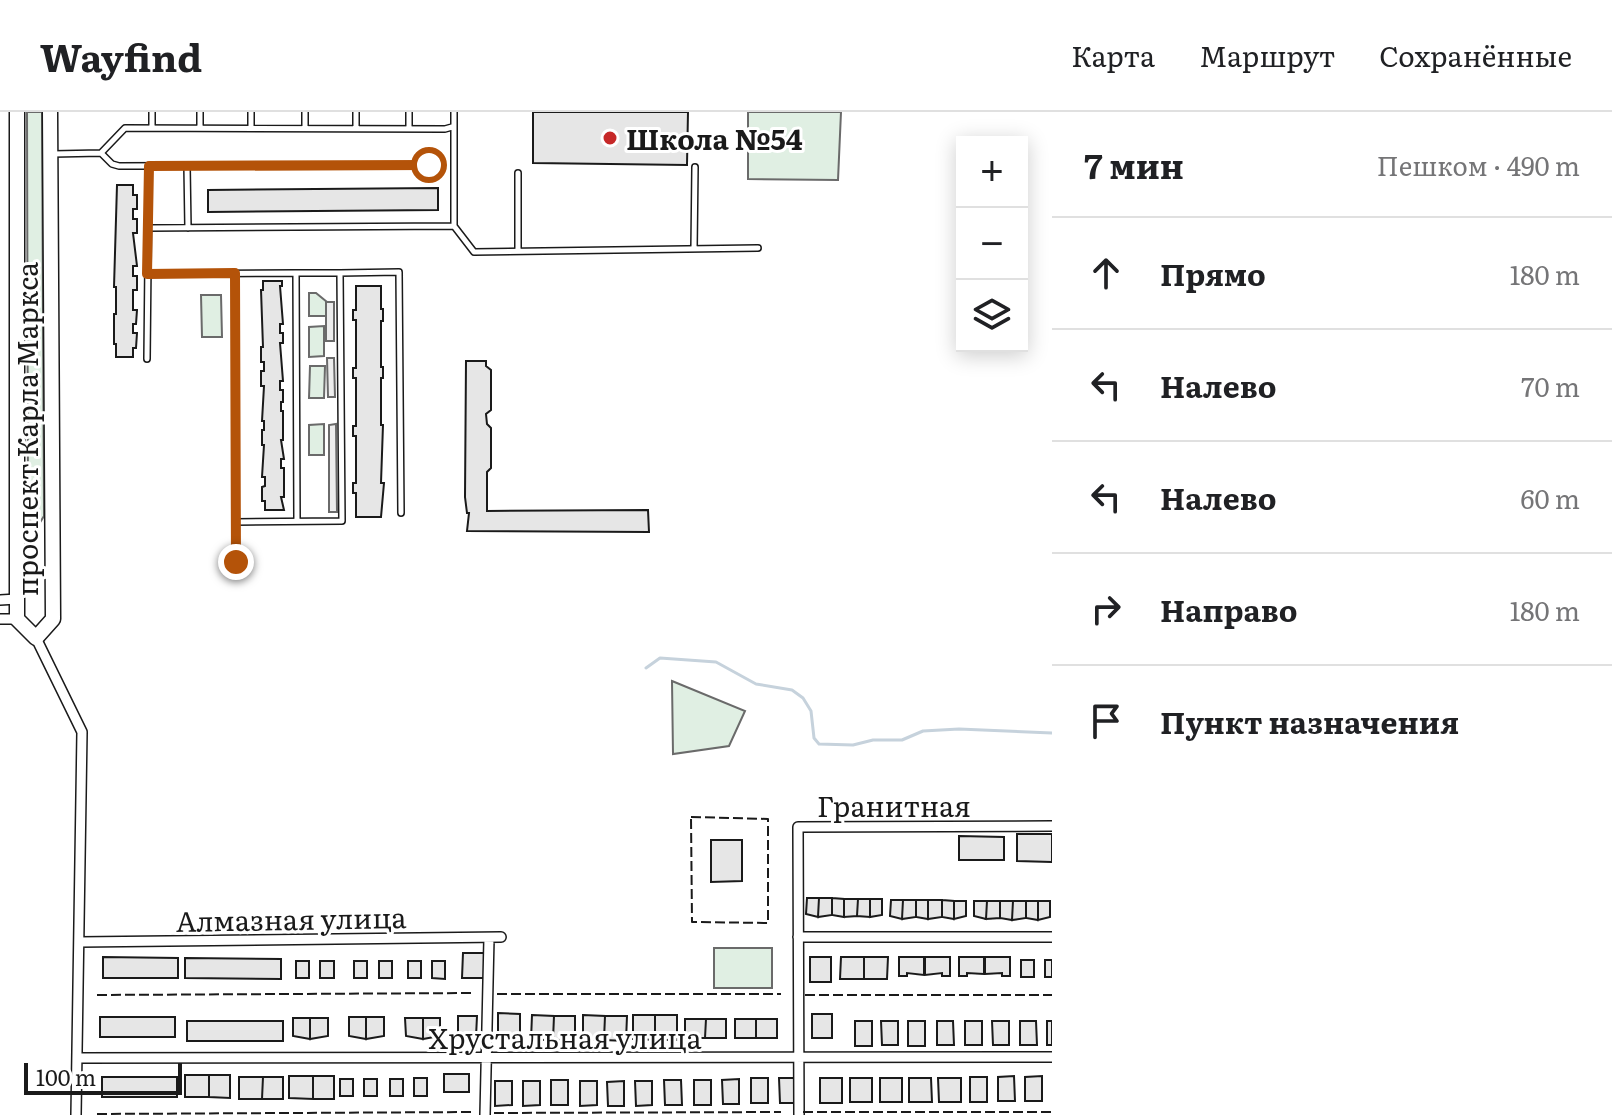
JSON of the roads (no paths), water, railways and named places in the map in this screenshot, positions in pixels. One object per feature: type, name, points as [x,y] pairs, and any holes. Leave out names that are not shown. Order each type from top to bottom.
[{"type":"street","name":"проспект Карла Маркса","points":[[17,112],[17,619],[36,638],[53,619],[50,112]]},
{"type":"street","points":[[0,600],[17,599]]},
{"type":"street","points":[[0,619],[17,619]]},
{"type":"street","points":[[36,638],[82,732],[76,1115]]},
{"type":"street","name":"Гранитная","points":[[798,937],[798,827],[1052,826]]},
{"type":"street","name":"Алмазная улица","points":[[80,942],[501,937]]},
{"type":"street","points":[[799,1115],[798,937],[1052,937]]},
{"type":"street","points":[[485,1115],[489,938]]},
{"type":"street","name":"Хрустальная улица","points":[[77,1058],[1052,1057]]},
{"type":"lane","points":[[152,112],[152,128]]},
{"type":"lane","points":[[200,112],[200,127]]},
{"type":"lane","points":[[251,112],[251,127]]},
{"type":"lane","points":[[305,112],[305,127]]},
{"type":"lane","points":[[356,112],[356,128]]},
{"type":"lane","points":[[409,112],[409,128]]},
{"type":"lane","points":[[454,112],[454,226],[474,252],[758,248]]},
{"type":"lane","points":[[50,154],[101,153],[125,128],[452,127]]},
{"type":"lane","points":[[101,153],[112,164],[119,166],[429,165]]},
{"type":"lane","points":[[147,359],[149,166]]},
{"type":"lane","points":[[187,166],[188,228]]},
{"type":"lane","points":[[694,249],[695,167]]},
{"type":"lane","points":[[518,173],[518,251]]},
{"type":"lane","points":[[148,228],[454,226]]},
{"type":"lane","points":[[147,274],[399,272],[401,513]]},
{"type":"lane","points":[[235,273],[236,562]]},
{"type":"lane","points":[[296,273],[297,521]]},
{"type":"lane","points":[[236,522],[342,521],[340,273]]},
{"type":"waterway","points":[[646,668],[660,658],[716,662],[756,684],[792,690],[803,698],[811,711],[814,738],[819,744],[853,745],[873,740],[902,740],[923,731],[959,729],[1052,733]]},
{"type":"place","name":"Школа №54","points":[[610,138]]}]
